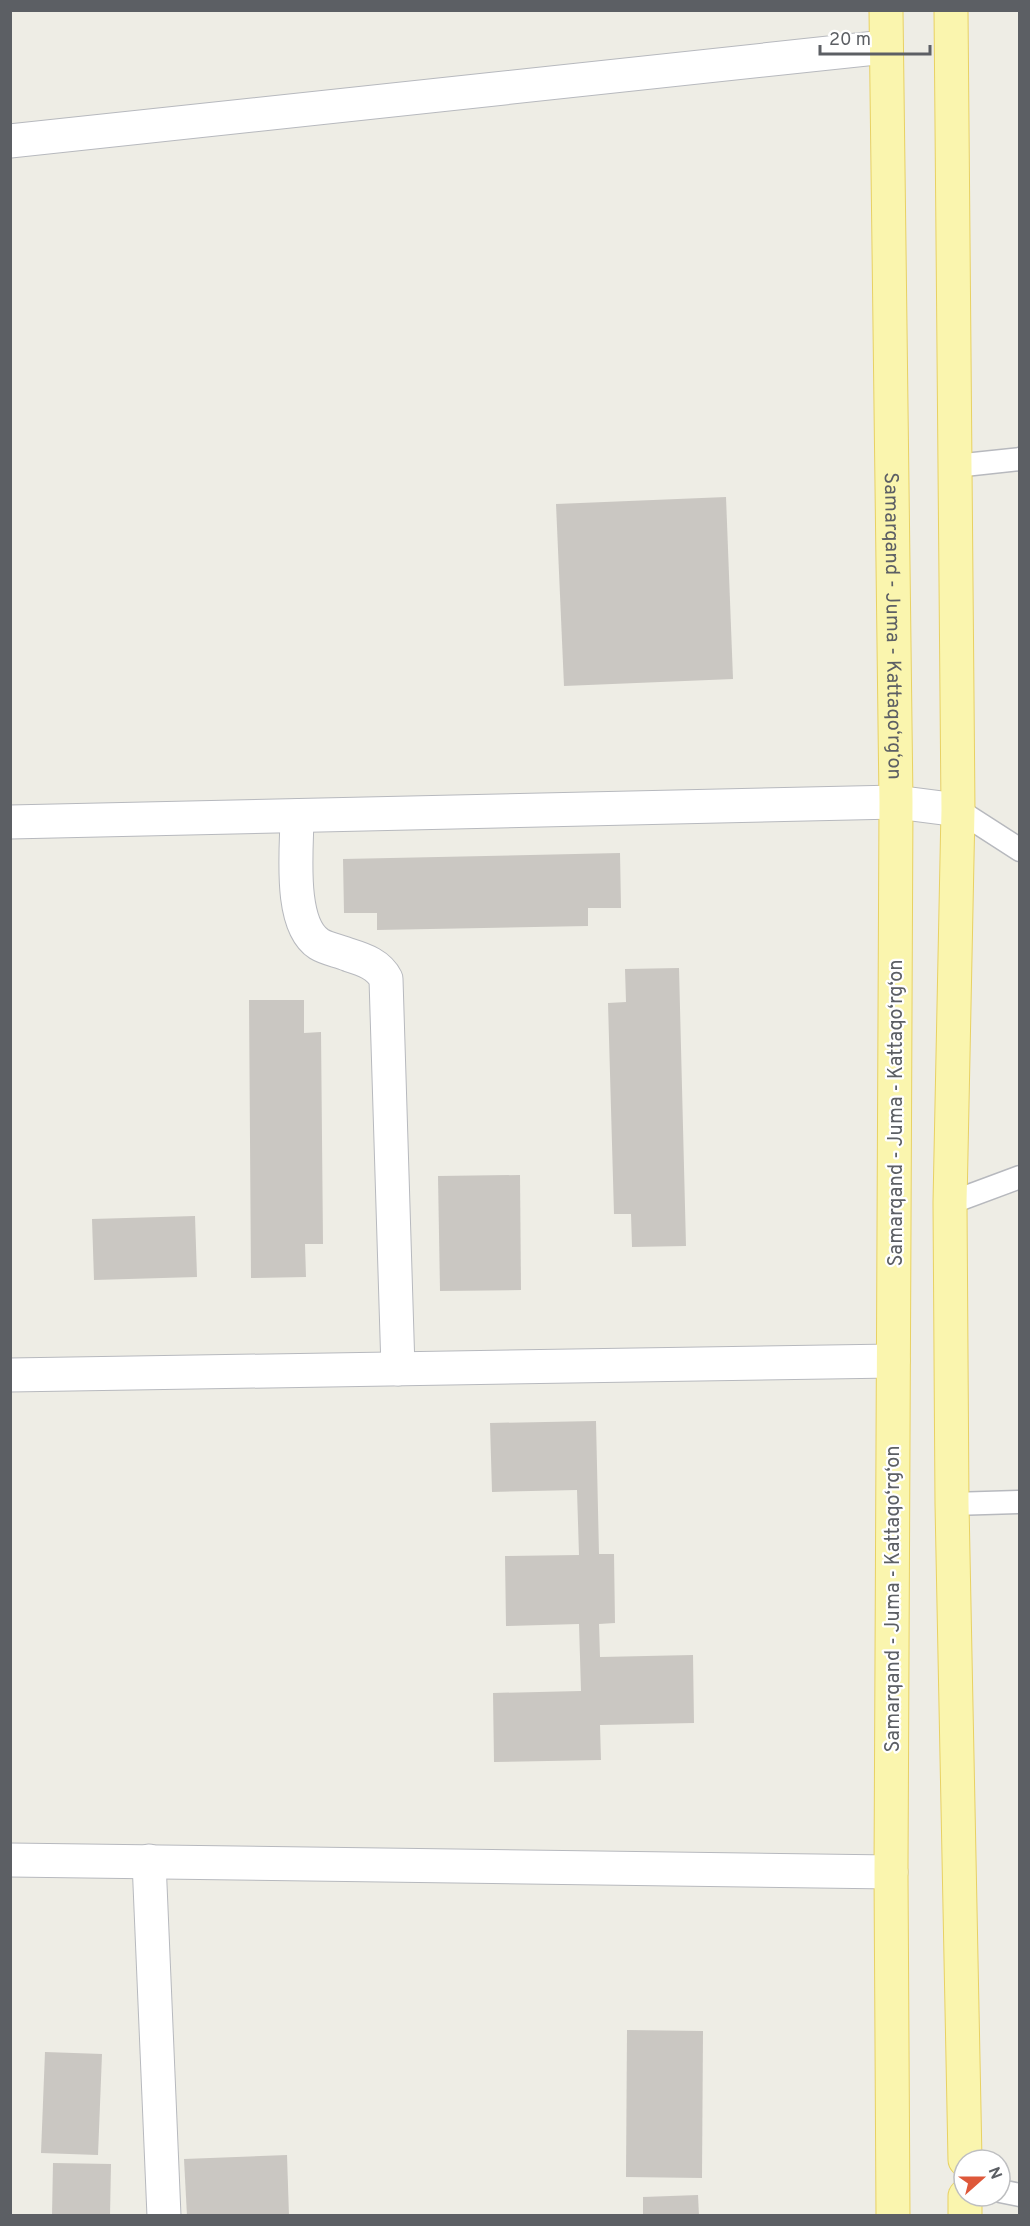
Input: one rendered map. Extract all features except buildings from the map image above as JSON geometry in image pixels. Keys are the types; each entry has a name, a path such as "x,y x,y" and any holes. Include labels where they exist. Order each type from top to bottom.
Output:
{"main road":[{"name":"Samarqand - Juma - Kattaqo‘rg‘on","path":"886,10 896,802 891,1872 893,2216"},
{"path":"951,10 958,810 950,1203 952,1504 964,2148"}],"street":[{"path":"10,141 885,48"},
{"path":"10,822 896,802 958,810"},
{"path":"297,816 297,905 304,926 318,944 362,959 381,970 387,979 398,1369"},
{"path":"10,1374 893,1361"},
{"path":"10,1860 149,1860 891,1872"},
{"path":"149,1860 164,2216"}],"lane":[{"path":"955,466 1020,459"},
{"path":"958,810 1020,850"},
{"path":"950,1203 1020,1177"},
{"path":"952,1504 1020,1503"}]}
